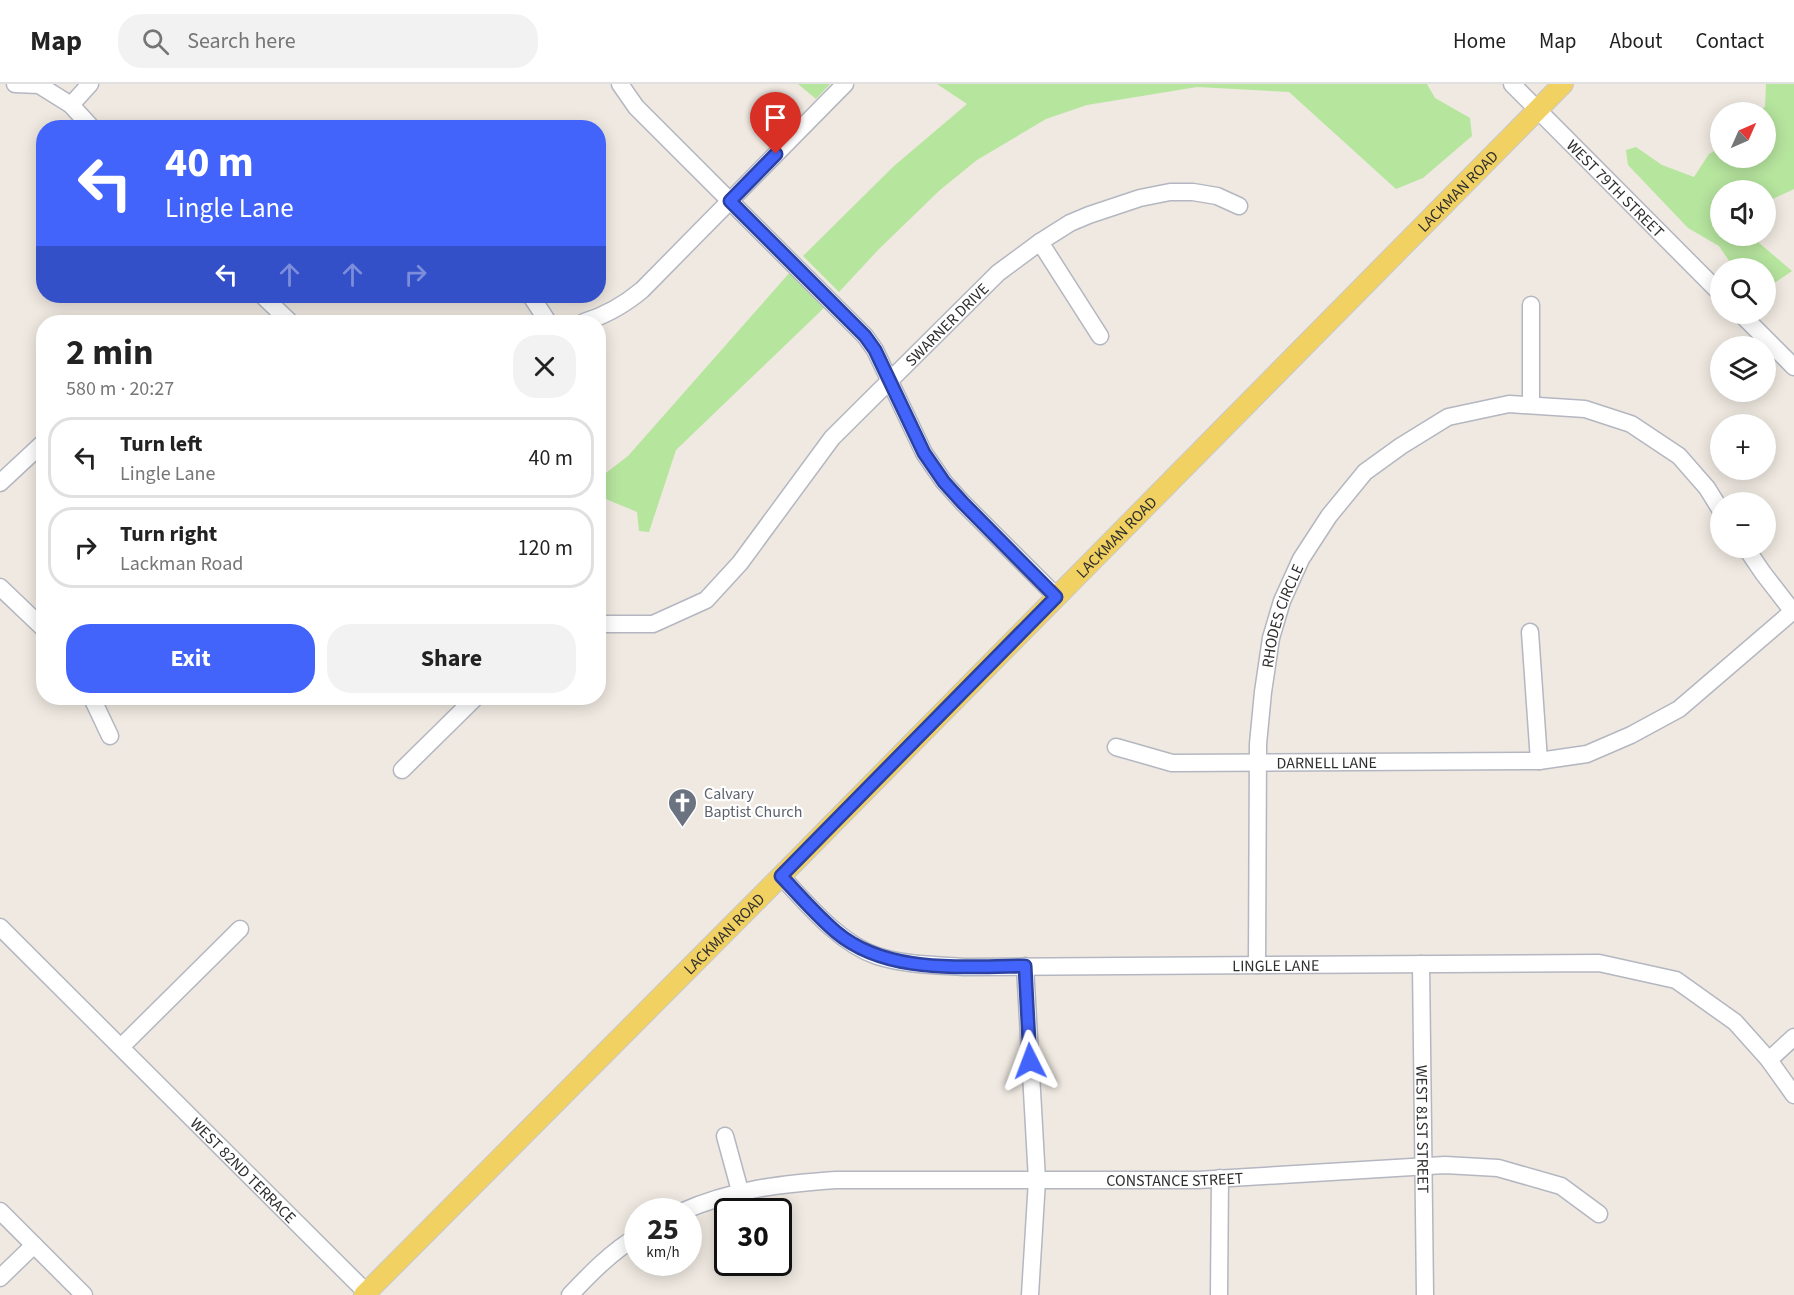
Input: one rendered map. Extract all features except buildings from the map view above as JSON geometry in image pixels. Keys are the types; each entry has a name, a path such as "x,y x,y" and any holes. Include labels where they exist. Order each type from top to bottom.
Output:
{"main road":[{"name":"LACKMAN ROAD","path":"365,1294 1563,84"}],"street":[{"path":"15,84 39,85 70,105 84,120"},
{"path":"70,105 90,84"},
{"path":"620,84 636,107 865,336 875,350 924,453 944,482 1056,597"},
{"path":"606,315 625,304 642,290 845,84"},
{"name":"WEST 79TH STREET","path":"1512,84 1710,283"},
{"name":"SWARNER DRIVE","path":"606,624 653,624 705,600 740,563 832,438 998,273 1040,242 1070,223 1089,215 1150,196 1193,192 1217,196 1239,206"},
{"path":"1040,242 1100,336"},
{"path":"270,303 283,315"},
{"path":"1531,305 1531,404"},
{"path":"1751,324 1794,367"},
{"name":"RHODES CIRCLE","path":"1257,965 1258,763 1263,692 1271,638 1279,610 1301,559 1329,516 1365,472 1448,417 1509,404 1531,404 1585,409 1631,424 1679,456 1710,493"},
{"path":"0,483 36,449"},
{"path":"1752,558 1793,612"},
{"path":"0,587 36,621"},
{"name":"DARNELL LANE","path":"1116,747 1172,763 1539,761 1587,754 1631,735 1679,709 1793,612"},
{"path":"1530,632 1539,761"},
{"path":"95,705 110,736"},
{"path":"402,770 468,705"},
{"name":"LINGLE LANE","path":"781,876 837,933 875,956 910,963 964,966 1599,963 1676,980 1734,1022 1769,1060 1794,1095"},
{"name":"WEST 82ND TERRACE","path":"0,927 365,1294"},
{"path":"121,1047 240,929"},
{"name":"WEST 81ST STREET","path":"1421,964 1425,1295"},
{"path":"1025,966 1036,1180 1030,1295"},
{"path":"1769,1060 1794,1037"},
{"path":"724,1136 740,1191"},
{"name":"CONSTANCE STREET","path":"702,1205 740,1191 786,1183 836,1180 1220,1178 1445,1165 1498,1168 1561,1186 1599,1214"},
{"path":"1219,1295 1220,1178"},
{"path":"0,1211 84,1295"},
{"path":"0,1278 34,1245"},
{"path":"570,1295 624,1245"}],"green space":[{"path":"798,84 830,84 816,99"},
{"path":"937,84 1427,84 1435,98 1470,118 1472,136 1423,178 1396,189 1289,92 1197,87 1087,105 1046,119 977,160 940,190 879,249 839,292 803,256 894,166 967,104"},
{"path":"1766,84 1794,84 1794,189 1776,197 1776,180 1710,180 1710,241 1688,228 1628,165 1626,150 1636,147 1662,165 1694,177 1710,153 1710,168 1776,168 1776,102 1765,102"},
{"path":"1719,246 1763,246 1792,271 1776,282 1776,258 1727,258"},
{"path":"791,271 826,306 676,450 649,532 639,531 637,512 606,499 606,473 628,456"}],"place":[{"name":"Calvary Baptist Church","path":"683,828"}],"route":[{"path":"776,154 730,201 865,336 875,350 924,453 944,482 1056,597 781,876 837,933 875,956 910,963 1025,966 1030,1061"}]}
